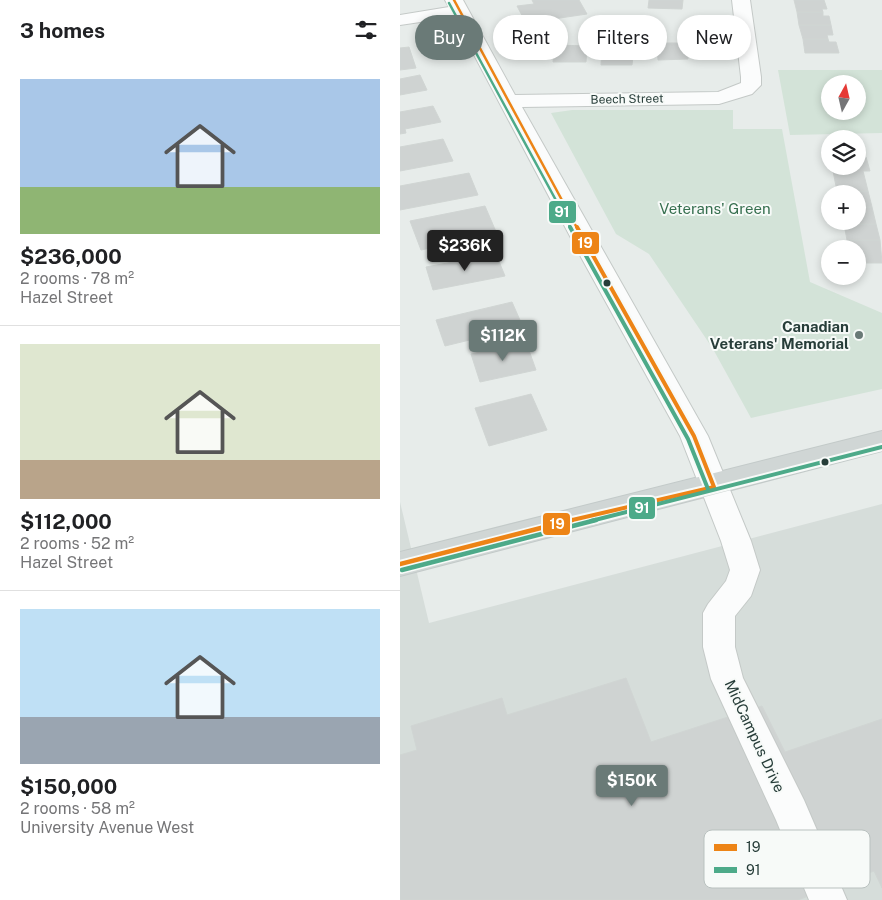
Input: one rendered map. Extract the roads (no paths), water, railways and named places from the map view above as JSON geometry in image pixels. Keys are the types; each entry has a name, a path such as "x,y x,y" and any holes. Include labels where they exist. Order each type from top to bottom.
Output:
{"main road":[{"path":"400,564 660,498 714,487 882,441"}],"street":[{"name":"Beech Street","path":"508,101 719,98 745,90 751,85 751,77 741,0"},
{"path":"400,20 457,5"},
{"name":"MidCampus Drive","path":"457,5 508,101 694,436 745,570 740,587 719,613 719,647 727,679 799,830"},
{"name":"MidCampus Drive","path":"823,888 828,900"}],"place":[{"name":"Canadian Veterans' Memorial","path":"859,335"}],"park label":[{"name":"Veterans' Green","path":"715,208"}]}
